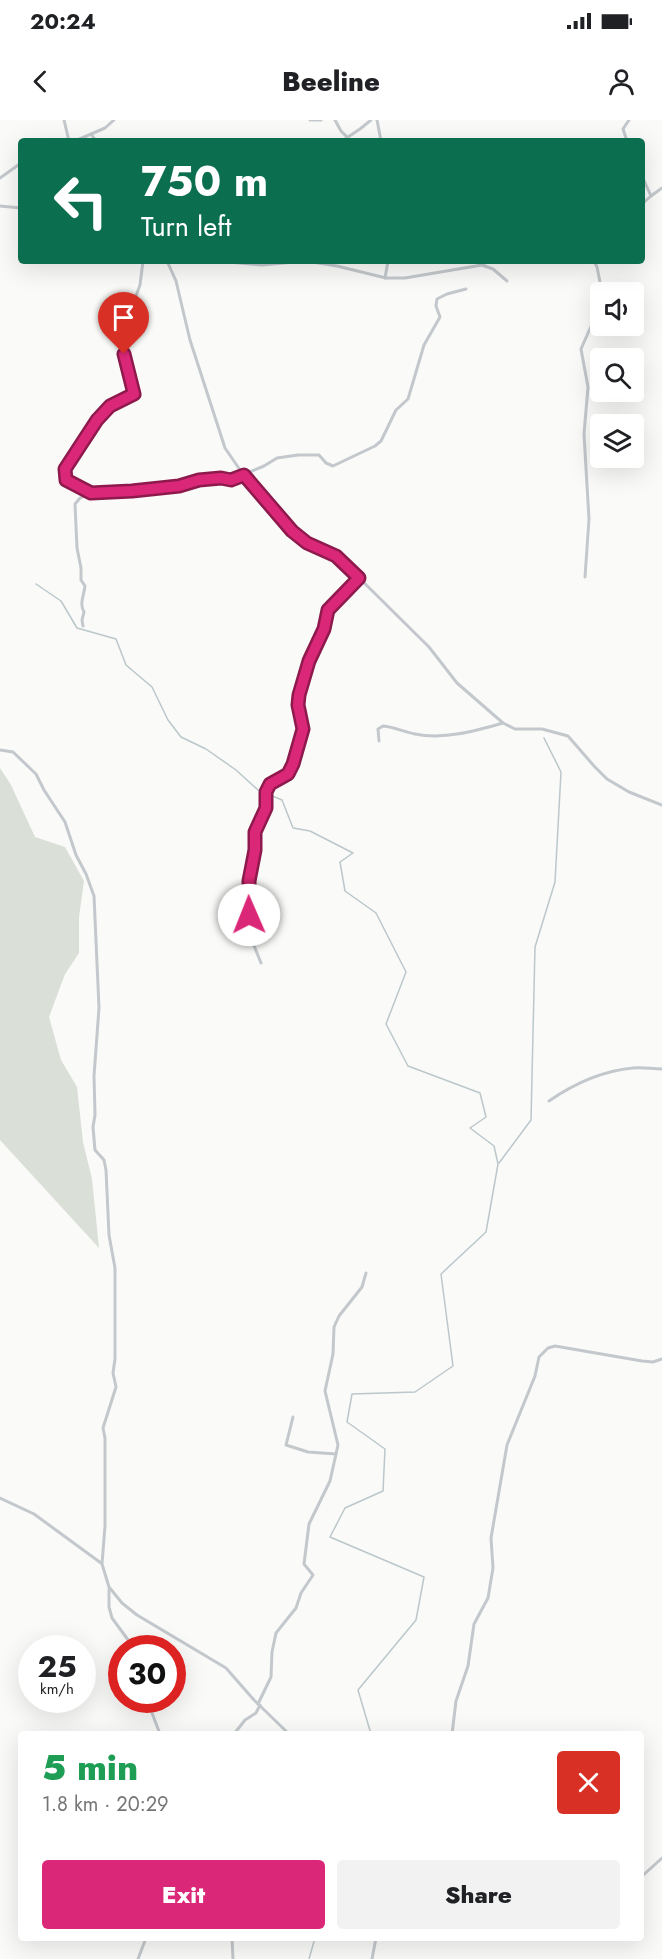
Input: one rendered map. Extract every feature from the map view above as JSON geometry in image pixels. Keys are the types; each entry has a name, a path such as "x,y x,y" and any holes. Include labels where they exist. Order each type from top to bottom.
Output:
{"street":[{"path":"64,120 67,138"},
{"path":"82,138 114,120"},
{"path":"310,120 321,120"},
{"path":"335,120 341,131 348,136"},
{"path":"346,138 371,120"},
{"path":"376,120 380,138"},
{"path":"626,138 622,129 629,120"},
{"path":"91,134 94,138"},
{"path":"0,178 18,165"},
{"path":"645,183 651,196"},
{"path":"645,201 662,188"},
{"path":"0,206 18,208"},
{"path":"91,493 66,480 65,469 105,410 134,394 122,341 140,285 143,264"},
{"path":"168,264 176,281 190,340 225,448 244,475 292,531 307,543 336,556 429,647 457,683 503,723 515,729 542,729 568,736 594,766 608,778 629,792 662,805"},
{"path":"251,264 273,264"},
{"path":"325,264 385,278 405,278 482,266 493,269 507,281"},
{"path":"385,278 387,264"},
{"path":"596,264 600,282"},
{"path":"83,626 82,607 85,586 81,580 77,548 75,504 80,498 91,493 179,486 199,480 221,478 231,480 277,458 298,455 319,455 326,464 337,465 378,444 396,410 408,399 411,392 424,345 440,317 436,306 437,299 466,289"},
{"path":"585,577 590,519 584,434 588,387 581,350 590,329"},
{"path":"261,963 251,938 250,923 249,881 255,850 255,832 266,808 268,787 288,774 293,764 303,729 298,705 299,695 309,661 324,629 328,610 359,578"},
{"path":"379,741 378,729 384,726 416,734 435,735 462,734 503,723"},
{"path":"0,750 13,752 36,774 64,822 76,855 89,881 95,905 99,1008 93,1130 95,1150 104,1160 106,1170 110,1242 115,1268 113,1373 116,1387 103,1428 105,1436 105,1534 102,1564 109,1587 112,1618 123,1635"},
{"path":"549,1101 574,1085 600,1074 634,1067 662,1069"},
{"path":"236,1731 245,1720 256,1713 271,1677 272,1652 276,1633 296,1608 303,1590 313,1575 304,1564 307,1532 314,1510 330,1482 338,1439 325,1387 333,1354 334,1327 339,1316 362,1287 366,1273"},
{"path":"452,1731 456,1701 468,1666 474,1624 487,1602 489,1583 493,1575 491,1538 504,1456 514,1425 537,1372 539,1356 548,1348 555,1346 648,1362 662,1359"},
{"path":"293,1417 286,1445 308,1452 336,1454"},
{"path":"0,1498 34,1514 93,1555 102,1564"},
{"path":"109,1587 137,1616 226,1668 286,1731"},
{"path":"152,1713 159,1731"},
{"path":"644,1874 662,1858"},
{"path":"138,1959 145,1941"},
{"path":"232,1941 233,1959"},
{"path":"372,1959 375,1941"}],"shaded area":[{"path":"0,768 11,785 35,837 65,847 84,881 79,917 79,953 65,974 49,1017 61,1060 77,1087 83,1142 92,1179 99,1248 0,1140"}],"waterway":[{"path":"36,584 61,601 77,628 116,639 126,665 152,687 168,720 181,737 206,749 236,770 258,790 282,800 293,828 310,831 353,853 340,862 345,891 376,913 406,972 386,1024 408,1066 480,1093 486,1117 470,1128 494,1146 498,1164 486,1232 441,1274 453,1366 415,1392 352,1394 347,1422 385,1449 383,1491 345,1508 330,1537 424,1577 416,1620 358,1690 370,1731"},
{"path":"499,1163 531,1120 535,947 555,882 561,772 544,738"},
{"path":"309,1959 314,1941"}],"route":[{"path":"124,354 134,394 110,406 97,420 65,469 66,480 91,493 179,486 212,478 231,480 244,475 285,526 307,543 336,556 359,578 328,610 322,636 309,661 299,695 298,705 303,729 293,764 288,774 270,784 266,792 267,805 255,832 255,850 249,881 249,915"}]}
